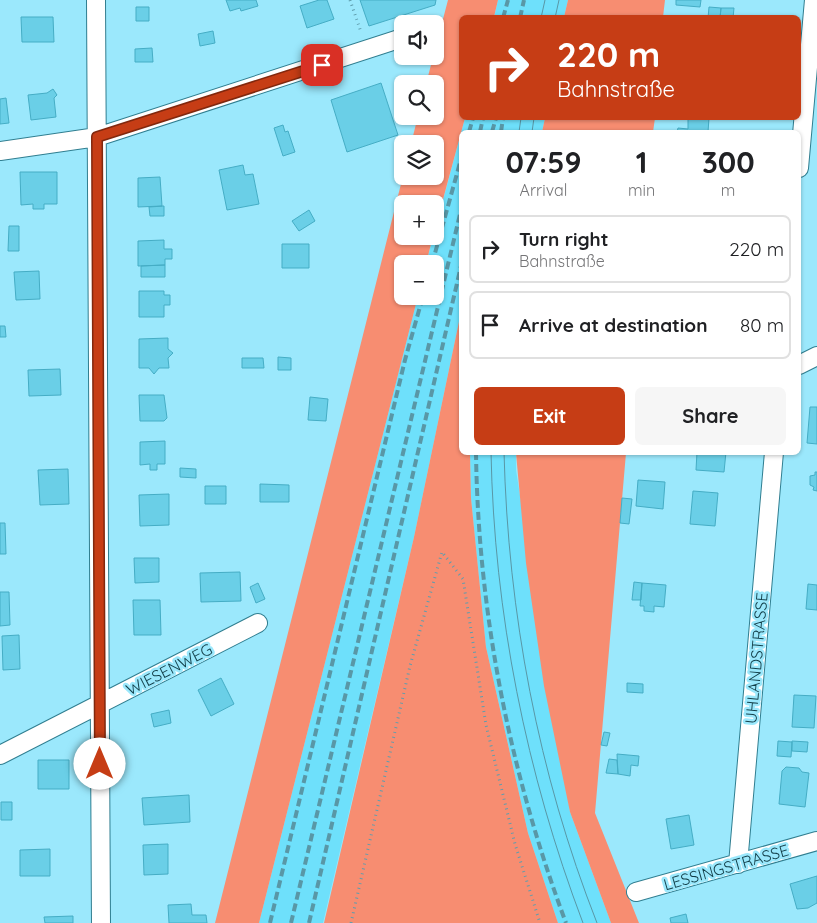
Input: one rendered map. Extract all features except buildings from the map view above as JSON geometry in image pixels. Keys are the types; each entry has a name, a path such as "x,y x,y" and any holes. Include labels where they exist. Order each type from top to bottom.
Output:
{"street":[{"path":"96,0 101,923"},
{"path":"801,146 814,0"},
{"path":"0,151 97,137 394,41"},
{"path":"801,363 817,356"},
{"name":"UHLANDSTRASSE","path":"738,864 774,455"},
{"name":"WIESENWEG","path":"0,755 258,623"},
{"name":"LESSINGSTRASSE","path":"636,892 817,841"}],"path":[{"path":"350,0 367,50"},
{"path":"352,923 410,666 442,552 463,579 486,725 515,844 540,923"}],"shaded area":[{"path":"448,0 498,0 494,15 459,15 459,120 464,120 462,130 459,130 459,140 444,196 398,195 401,185 444,185 444,135 413,135 416,125 444,125 444,75 428,75 431,65 444,65 444,15"},
{"path":"498,0 568,0 564,15 495,15"},
{"path":"568,0 665,0 663,15 564,15"},
{"path":"464,120 545,120 542,130 462,130"},
{"path":"545,120 655,120 653,130 542,130"},
{"path":"459,140 459,322 414,537 323,923 259,923 416,305 444,305 444,255 428,255 431,245 444,245 444,197"},
{"path":"394,212 394,245 431,245 428,255 394,255 394,305 416,305 259,923 215,923"},
{"path":"459,322 459,455 470,455 471,498 486,647 528,833 558,923 324,923 414,537"},
{"path":"470,455 516,455 516,470 570,812 611,923 558,923 528,833 486,647 471,498"},
{"path":"516,455 626,455 595,813 639,923 611,923 570,812 544,686 526,563"}],"tram line":[{"path":"542,15 545,0"},
{"path":"556,15 559,0"},
{"path":"519,130 521,120"},
{"path":"532,130 534,120"},
{"path":"491,455 493,512 499,572 506,632 517,692 545,809 583,923"},
{"path":"504,455 512,572 530,692 558,809 597,923"}],"railway":[{"path":"504,15 508,0"},
{"path":"521,15 524,0"},
{"path":"470,130 472,120"},
{"path":"480,130 483,120"},
{"path":"493,130 495,120"},
{"path":"501,130 503,120"},
{"path":"434,255 459,166"},
{"path":"291,923 459,218"},
{"path":"309,923 459,275"},
{"path":"270,923 405,360 420,305"},
{"path":"476,455 483,572 501,692 513,751 529,809 566,923"}],"route":[{"path":"100,764 97,137 322,65"}]}
